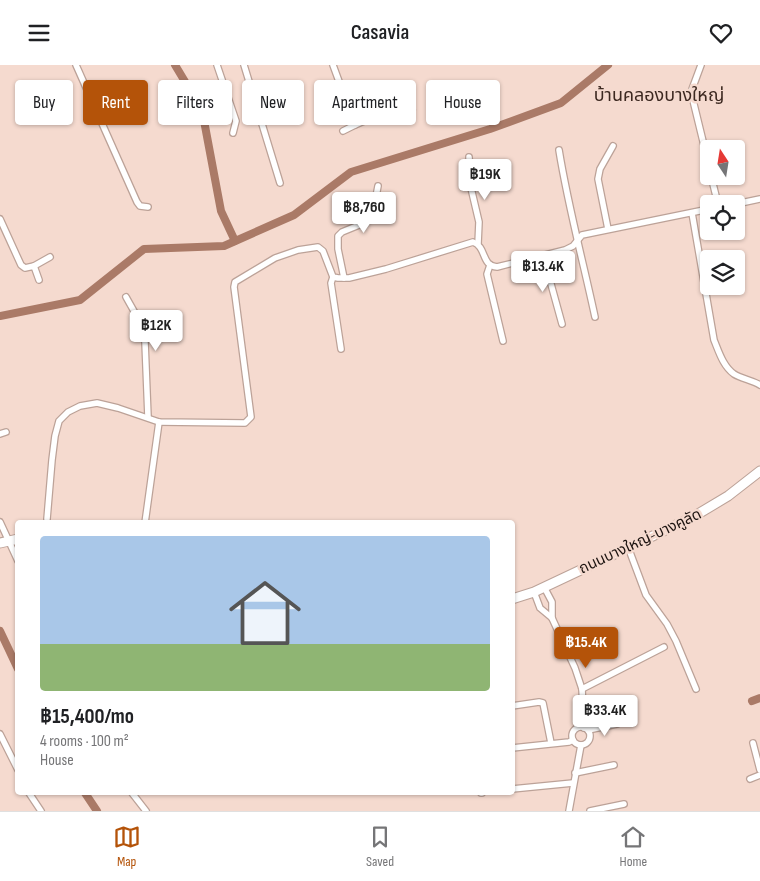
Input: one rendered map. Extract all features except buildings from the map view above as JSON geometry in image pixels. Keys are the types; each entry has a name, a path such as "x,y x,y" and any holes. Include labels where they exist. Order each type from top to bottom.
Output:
{"street":[{"path":"76,65 137,202 140,206 148,207"},
{"path":"218,65 236,121 233,133"},
{"path":"244,65 280,183"},
{"path":"333,65 338,80"},
{"path":"701,65 691,92 703,140"},
{"path":"343,131 355,125"},
{"path":"608,229 598,179 600,169 613,146"},
{"path":"559,150 565,188 595,317"},
{"path":"469,157 470,188 479,222 478,244 490,265 497,267 573,246 582,235 700,211"},
{"path":"344,278 338,249 338,236 342,232 364,223 367,213 374,207 378,186"},
{"path":"745,202 760,199"},
{"path":"692,213 705,287 718,349 723,363 734,374 760,385"},
{"path":"0,219 20,265 24,268 34,266 50,257"},
{"path":"333,277 344,278 386,269 469,242 478,244"},
{"path":"47,519 55,436 61,417 80,406 97,403 148,417 159,422 245,423 251,417 234,287 235,282 275,258 298,250 318,247 323,251 333,277 331,283 341,349"},
{"path":"543,255 562,324"},
{"path":"490,265 487,274 503,341"},
{"path":"34,266 39,280"},
{"path":"126,297 136,313 146,342 148,417"},
{"path":"145,520 159,422"},
{"name":"ถนนบางใหญ่-บางคูลัด","path":"515,598 534,592 708,509 760,471"},
{"path":"0,522 15,554"},
{"path":"628,547 646,595 676,641 696,689"},
{"path":"544,587 552,602 552,618 575,668 582,689 586,729 590,733 589,740 584,745 581,745"},
{"path":"534,592 540,608 552,618"},
{"path":"582,689 664,647"},
{"path":"515,706 543,703 551,743"},
{"path":"581,745 574,740 572,735 576,729 617,724"},
{"path":"0,735 15,764"},
{"path":"515,748 574,740"},
{"path":"753,743 760,770"},
{"path":"568,811 581,745"},
{"path":"575,773 614,765"},
{"path":"750,779 760,775"},
{"path":"515,789 573,783"},
{"path":"30,795 40,811"},
{"path":"134,795 146,811"},
{"path":"590,811 624,805"}],"waterway":[{"path":"175,65 202,110 221,211 235,241"},
{"path":"0,316 80,300 144,249 224,246 294,215 351,172 490,129 561,103 608,65"},
{"path":"0,631 15,663"},
{"path":"752,701 760,698"},
{"path":"86,795 97,811"}],"district":[{"name":"บ้านคลองบางใหญ่","path":"659,95"}]}
